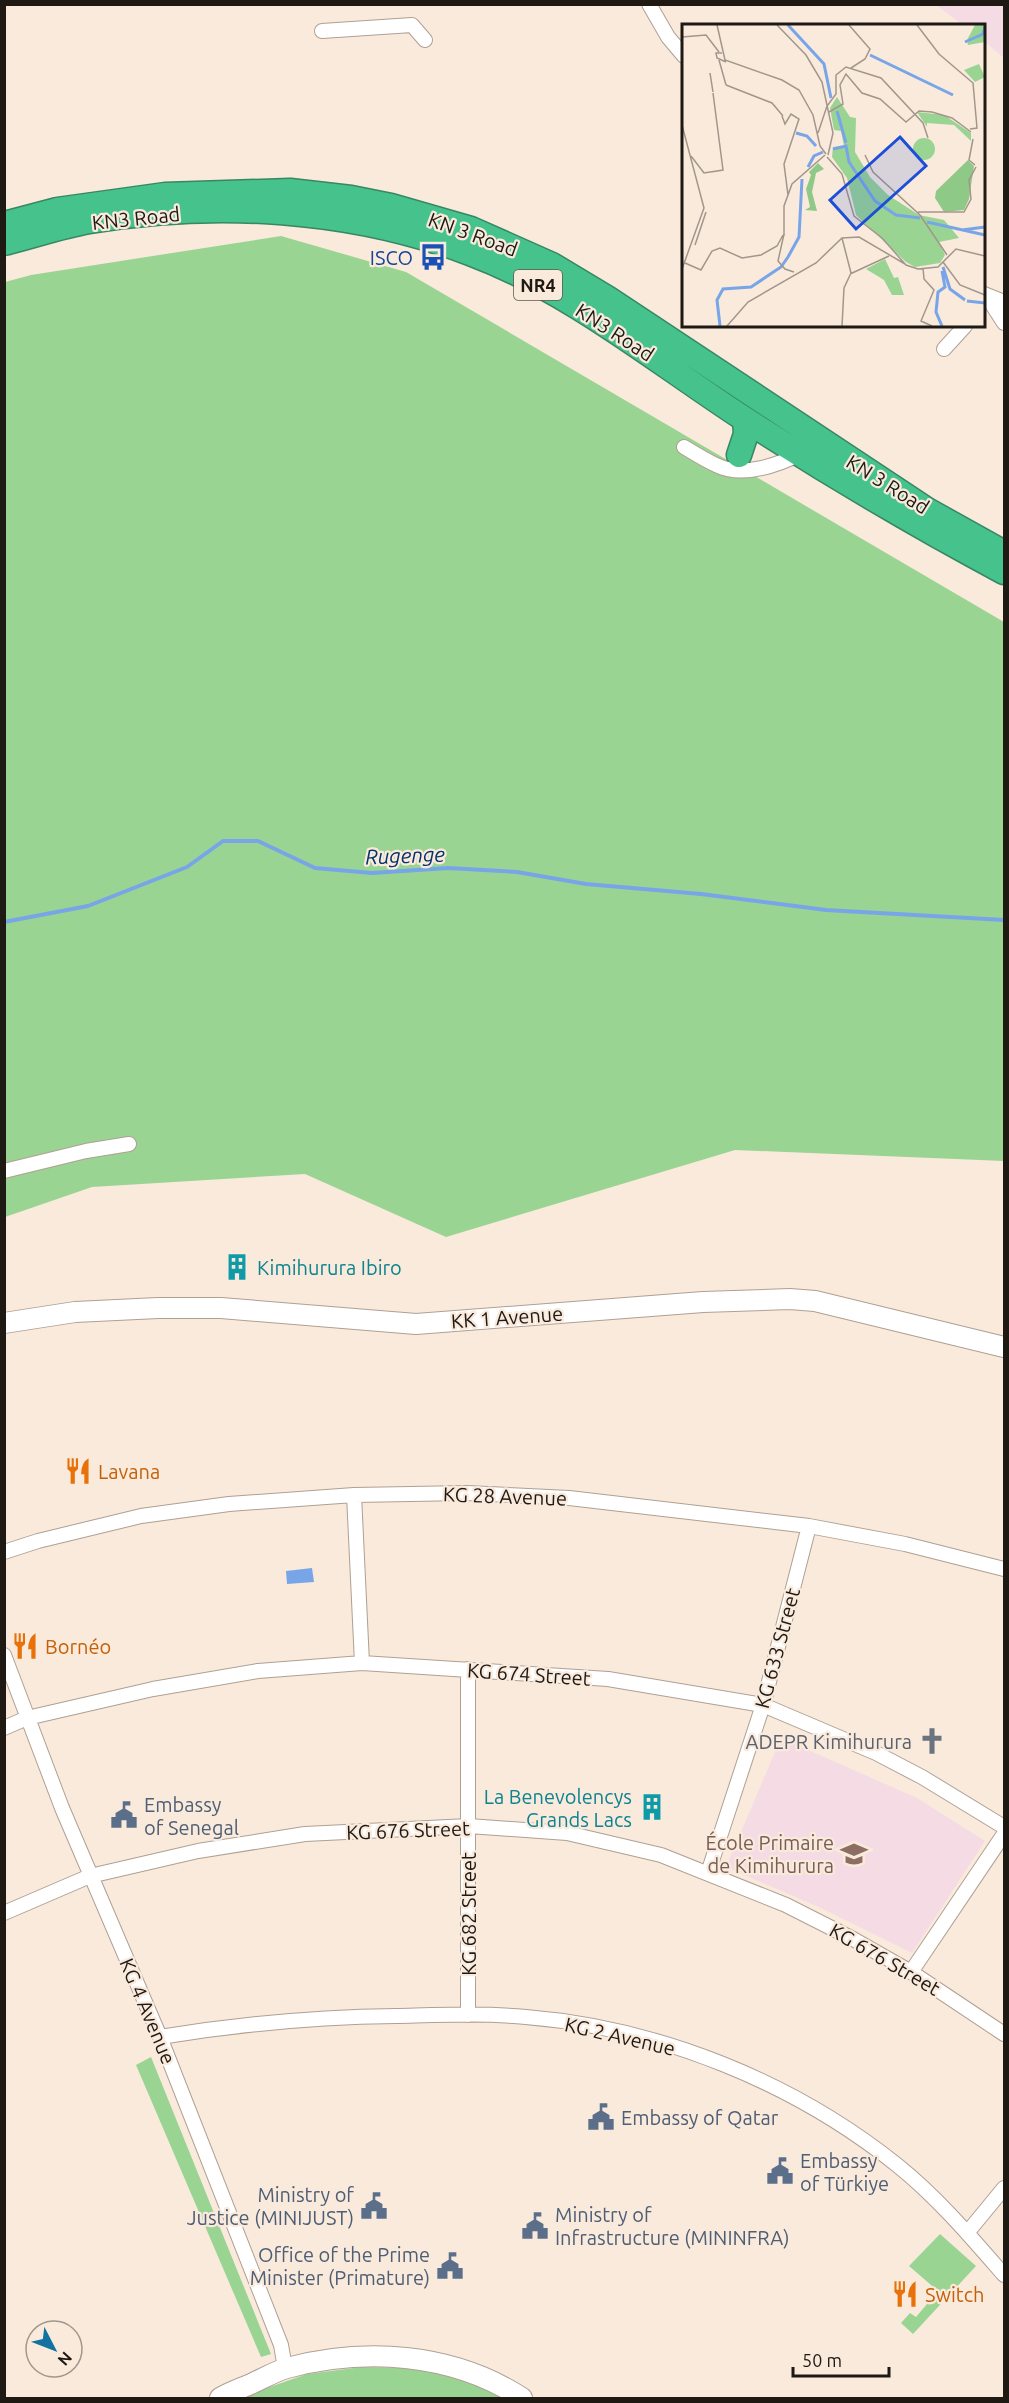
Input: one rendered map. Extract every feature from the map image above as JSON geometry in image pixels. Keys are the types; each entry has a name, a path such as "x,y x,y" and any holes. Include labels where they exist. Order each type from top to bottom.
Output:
{"highway":[{"name":"KN 3 Road","path":"4,224 57,210 165,195 290,191 351,198 391,206 471,229 552,265 607,298 808,446 1005,553"},
{"name":"KN3 Road","path":"4,243 89,222 138,216 244,210 306,215 399,231 473,254 525,278 607,324 745,419 777,425"},
{"path":"728,461 746,434 745,419"},
{"name":"NR4","path":"808,446 1005,572"}],"main road":[{"name":"KK 1 Avenue","path":"4,1323 75,1312 221,1308 416,1324 703,1302 790,1299 815,1300 1005,1347"},
{"path":"220,2398 285,2368 340,2357 397,2356 453,2366 505,2387 522,2398"}],"street":[{"path":"649,4 668,38 682,54"},
{"path":"322,31 412,25 425,40"},
{"path":"985,299 1005,302"},
{"path":"985,299 1005,323"},
{"path":"944,348 964,327"},
{"path":"728,461 761,442 777,425"},
{"path":"684,447 728,461 739,471 767,466 808,446"},
{"path":"4,1171 86,1151 129,1144"},
{"name":"KG 28 Avenue","path":"4,1552 38,1541 141,1516 229,1504 354,1495 467,1493 569,1498 808,1526 905,1544 1005,1569"},
{"path":"354,1495 362,1664"},
{"name":"KG 633 Street","path":"708,1873 763,1705 808,1526"},
{"name":"KG 4 Avenue","path":"4,1655 90,1876 160,2037 281,2345 285,2368"},
{"name":"KG 674 Street","path":"4,1728 27,1718 153,1689 258,1671 362,1664 608,1679 763,1705 876,1753 922,1777 1005,1827"},
{"name":"KG 682 Street","path":"468,1669 468,2014"},
{"name":"KG 676 Street","path":"4,1913 90,1876 198,1851 305,1834 469,1826 567,1833 661,1855 786,1905 854,1939 911,1972 1005,2034"},
{"path":"911,1972 1005,1834"},
{"name":"KG 2 Avenue","path":"160,2037 266,2022 468,2014 528,2017 610,2031 690,2051 801,2100 852,2133 898,2166 967,2233 1005,2275"},
{"path":"967,2233 1005,2188"}],"shaded area":[{"path":"936,5 1004,5 1004,58 985,42 985,24 962,24"},
{"name":"École Primaire de Kimihurura","path":"781,1738 917,1798 985,1841 912,1953 823,1909 726,1867"}],"green space":[{"path":"281,236 406,272 1004,622 1004,1161 735,1150 446,1237 305,1174 92,1187 5,1217 5,282 31,275"},
{"path":"151,2057 271,2354 261,2357 136,2065"},
{"path":"940,2234 976,2266 913,2334 901,2323 910,2313 916,2317 938,2291 909,2266"},
{"path":"362,2367 419,2368 478,2385 505,2398 238,2398 307,2374"}],"water":[{"path":"312,1568 314,1582 287,1584 286,1571"}],"waterway":[{"name":"Rugenge","path":"4,922 88,906 187,867 223,841 258,841 315,868 372,873 448,868 517,872 586,884 701,894 826,910 1004,920"}],"place":[{"name":"ISCO","path":"433,257"},
{"name":"Kimihurura Ibiro","path":"237,1267"},
{"name":"Lavana","path":"78,1471"},
{"name":"Bornéo","path":"25,1646"},
{"name":"ADEPR Kimihurura","path":"932,1741"},
{"name":"La Benevolencys Grands Lacs","path":"652,1807"},
{"name":"Embassy of Senegal","path":"124,1815"},
{"name":"École Primaire de Kimihurura","path":"854,1854"},
{"name":"Embassy of Qatar","path":"601,2117"},
{"name":"Embassy of Türkiye","path":"780,2171"},
{"name":"Ministry of Justice (MINIJUST)","path":"374,2206"},
{"name":"Ministry of Infrastructure (MININFRA)","path":"535,2226"},
{"name":"Office of the Prime Minister (Primature)","path":"450,2266"},
{"name":"Switch","path":"905,2294"}]}
